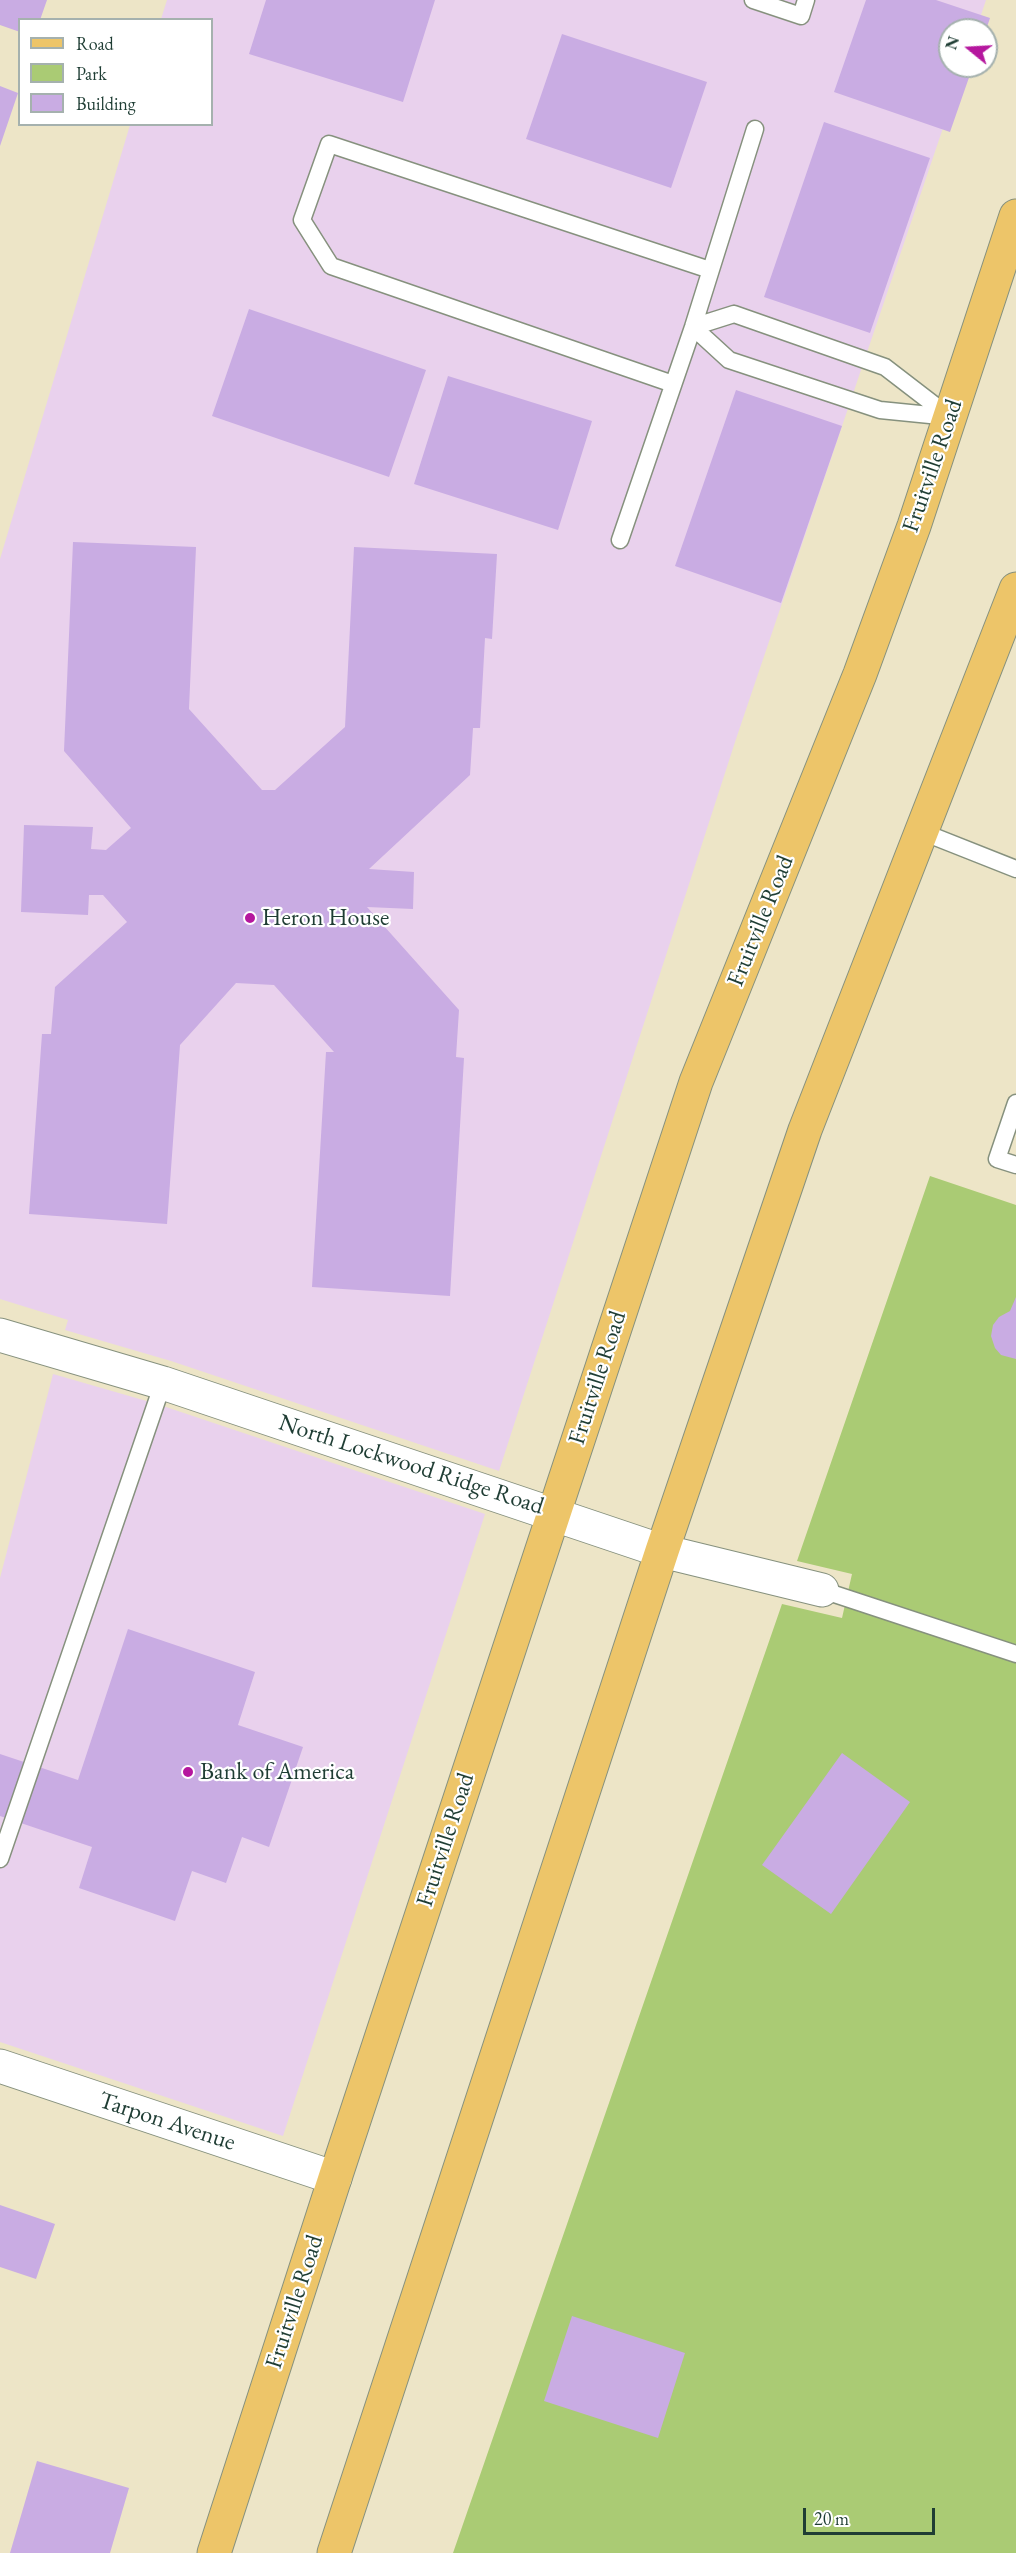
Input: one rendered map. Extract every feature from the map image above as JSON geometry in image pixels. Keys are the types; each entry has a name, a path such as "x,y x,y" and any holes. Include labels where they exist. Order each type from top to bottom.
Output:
{"main road":[{"name":"Fruitville Road","path":"214,2553 696,1082 860,674 950,417 1016,216"},
{"path":"334,2553 662,1551 805,1130 1016,589"}],"street":[{"name":"North Lockwood Ridge Road","path":"0,1335 163,1383 662,1551 822,1590"},
{"name":"Tarpon Avenue","path":"0,2066 335,2178"}],"lane":[{"path":"753,0 801,16 806,0"},
{"path":"620,540 693,327 755,129"},
{"path":"673,384 331,266 302,220 329,144 710,270"},
{"path":"693,327 734,314 755,321 885,367 950,417"},
{"path":"693,327 729,360 880,410 950,417"},
{"path":"920,831 1016,869"},
{"path":"1016,1103 997,1159 1016,1165"},
{"path":"0,1859 163,1383"},
{"path":"822,1590 1016,1654"}],"shaded area":[{"path":"167,0 986,0 980,18 938,18 938,78 960,78 736,739 499,1471 171,1361 65,1330 68,1320 0,1299 0,559 130,126 213,126 213,18 161,18"},
{"path":"53,1374 157,1404 485,1514 283,2136 0,2042 0,1578"}],"green space":[{"path":"930,1176 1016,1205 1016,2553 453,2553 782,1604 842,1618 852,1574 797,1561"}],"building":[{"path":"0,0 47,0 41,18 18,18 18,31 0,25"},
{"path":"266,0 435,0 403,102 249,54"},
{"path":"866,0 936,0 990,18 938,18 938,78 969,78 950,132 834,92"},
{"path":"562,34 707,82 671,188 526,139"},
{"path":"0,86 18,93 0,146"},
{"path":"824,122 930,158 870,333 764,297"},
{"path":"249,309 426,370 389,477 212,416"},
{"path":"448,376 592,421 558,530 414,484"},
{"path":"736,390 842,426 781,603 675,566"},
{"name":"Heron House","path":"73,542 196,547 189,709 262,790 275,790 345,727 354,547 497,554 492,639 485,638 480,728 473,728 470,775 369,869 414,872 413,909 367,907 459,1010 456,1057 464,1058 450,1296 312,1287 326,1052 334,1052 274,985 236,983 180,1045 167,1224 29,1214 42,1034 51,1034 55,987 127,922 103,895 89,895 88,915 21,912 24,825 93,827 91,849 106,850 131,828 64,751"},
{"path":"1016,1297 1016,1359 1001,1355 995,1348 991,1336 993,1325 999,1317 1010,1311"},
{"name":"Bank of America","path":"128,1629 255,1672 238,1725 303,1747 269,1847 242,1837 226,1883 192,1871 175,1921 79,1888 92,1847 0,1816 0,1754 78,1780"},
{"path":"842,1753 910,1802 831,1914 762,1865"},
{"path":"0,2205 55,2224 36,2279 0,2267"},
{"path":"572,2316 685,2353 658,2438 544,2401"},
{"path":"37,2461 129,2488 110,2553 10,2553"}],"place":[{"name":"Heron House","path":"250,918"},
{"name":"Bank of America","path":"188,1772"}]}
